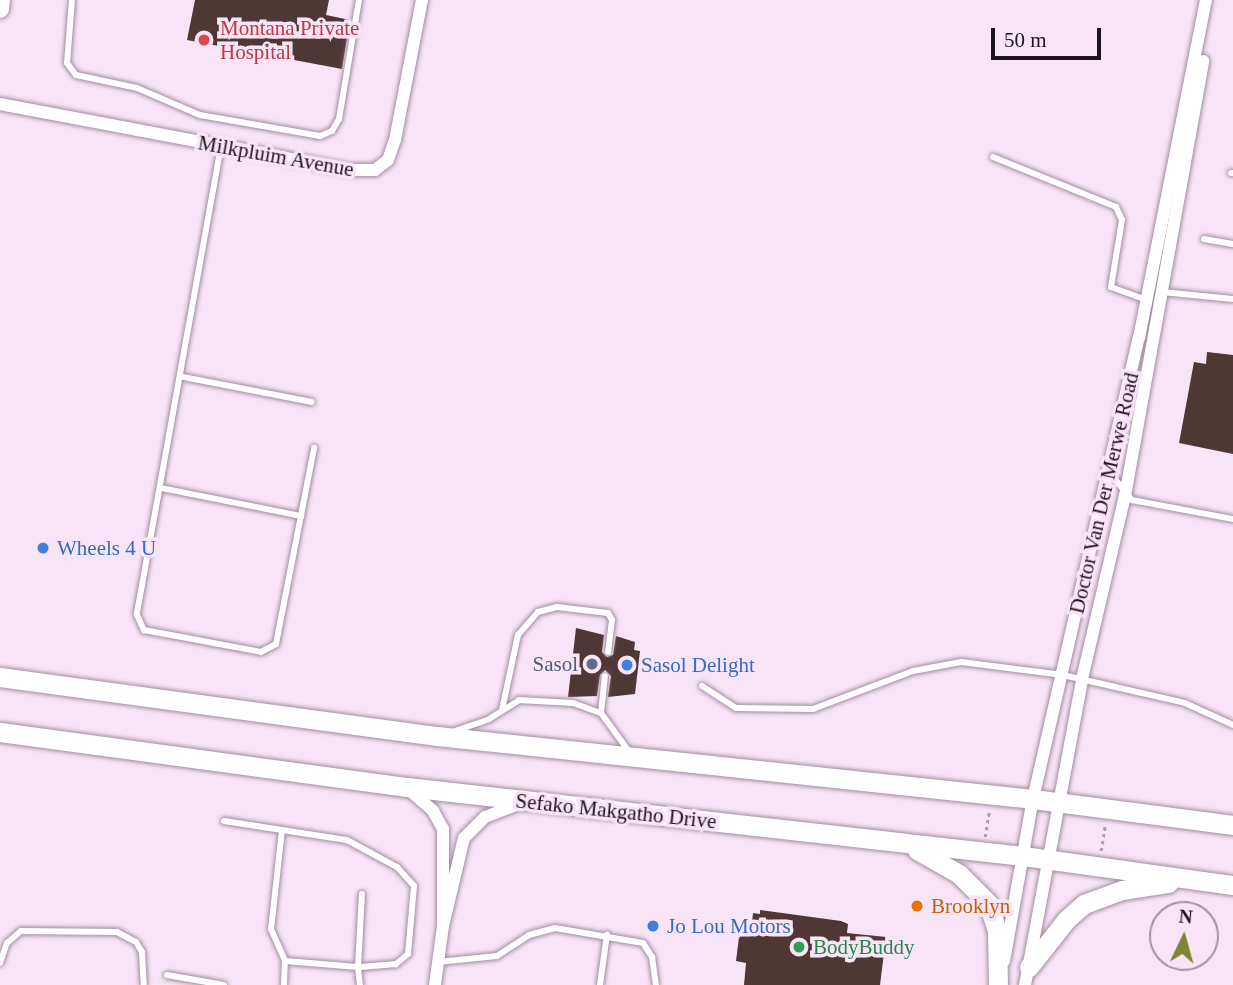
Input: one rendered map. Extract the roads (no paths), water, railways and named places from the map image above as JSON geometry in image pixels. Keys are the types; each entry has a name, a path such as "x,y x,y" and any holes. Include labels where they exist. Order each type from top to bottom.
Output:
{"main road":[{"path":"0,9 1,0"},
{"path":"0,670 41,682"},
{"path":"0,677 437,736 1033,799 1233,825"},
{"name":"Sefako Makgatho Drive","path":"0,734 26,735 407,788 1023,856 1233,885"},
{"path":"899,842 947,865 988,903 997,930 999,985"},
{"path":"1027,976 1070,915 1094,899 1130,888 1200,881"}],"street":[{"name":"Milkpluim Avenue","path":"0,104 364,172 382,166 395,140 422,0"},
{"name":"Doctor Van Der Merwe Road","path":"1027,976 1082,679 1125,496 1151,294 1206,0"},
{"name":"Doctor Van Der Merwe Road","path":"999,985 1033,799 1063,675 1107,469 1151,294 1214,0"},
{"path":"407,788 433,811 443,829 443,926"},
{"path":"435,985 443,926 467,833 485,817 525,802"}],"lane":[{"path":"72,0 67,63 76,75 136,88 200,115 320,136 332,131 339,119 359,0"},
{"path":"221,146 138,624 144,630 261,652 276,644 314,448"},
{"path":"993,157 1116,207 1122,220 1111,287 1151,294 1233,299"},
{"path":"1204,239 1233,244"},
{"path":"183,377 312,402"},
{"path":"1107,469 1125,496 1233,519"},
{"path":"161,488 301,516"},
{"path":"502,710 518,635 538,612 557,607 608,613 612,620 608,652"},
{"path":"702,685 736,708 791,711 839,703 934,664 972,663 1063,675 1185,703 1233,725"},
{"path":"601,713 605,676"},
{"path":"437,736 474,726 502,710 531,699 586,705 601,713 615,738 639,759"},
{"path":"224,821 347,840 397,867 414,886 404,960 358,967 285,961"},
{"path":"282,830 271,929 285,961 284,985"},
{"path":"360,985 358,967 362,894"},
{"path":"438,962 497,956 541,930 607,934 643,943 652,957 656,985"},
{"path":"0,963 6,943 21,931 117,932 136,942 142,952 144,985"},
{"path":"600,985 607,934"},
{"path":"167,975 224,985"}],"place":[{"name":"Montana Private Hospital","path":"204,40"},
{"name":"Wheels 4 U","path":"43,548"},
{"name":"Sasol","path":"592,664"},
{"name":"Sasol Delight","path":"627,665"},
{"name":"Brooklyn","path":"917,906"},
{"name":"Jo Lou Motors","path":"653,926"},
{"name":"BodyBuddy","path":"799,947"}]}
